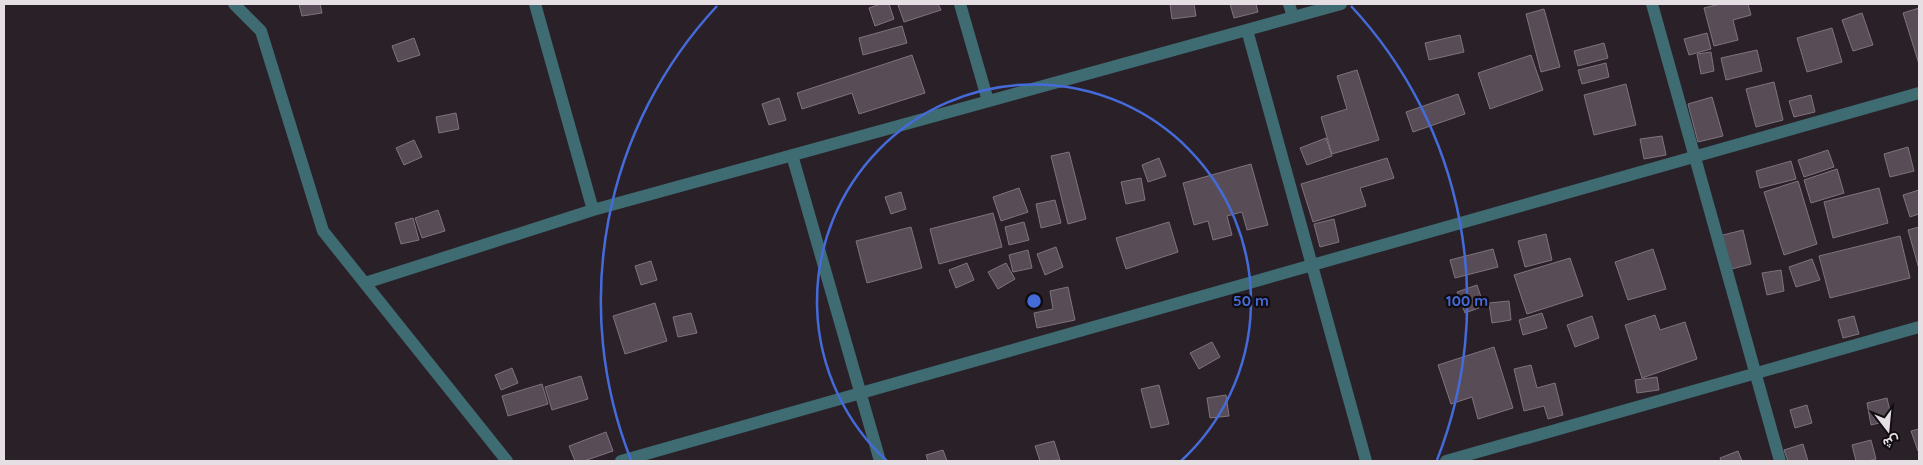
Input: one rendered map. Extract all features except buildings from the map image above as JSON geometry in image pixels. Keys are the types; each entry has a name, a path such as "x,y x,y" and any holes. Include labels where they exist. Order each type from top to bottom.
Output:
{"street":[{"path":"234,4 261,31 323,231 507,461"},
{"path":"535,4 593,210"},
{"path":"960,4 988,101"},
{"path":"1290,4 1293,17"},
{"path":"365,283 593,210 1341,4"},
{"path":"1652,4 1780,461"},
{"path":"1247,30 1366,461"},
{"path":"621,461 1919,93"},
{"path":"792,155 880,461"},
{"path":"1446,461 1919,327"}]}
